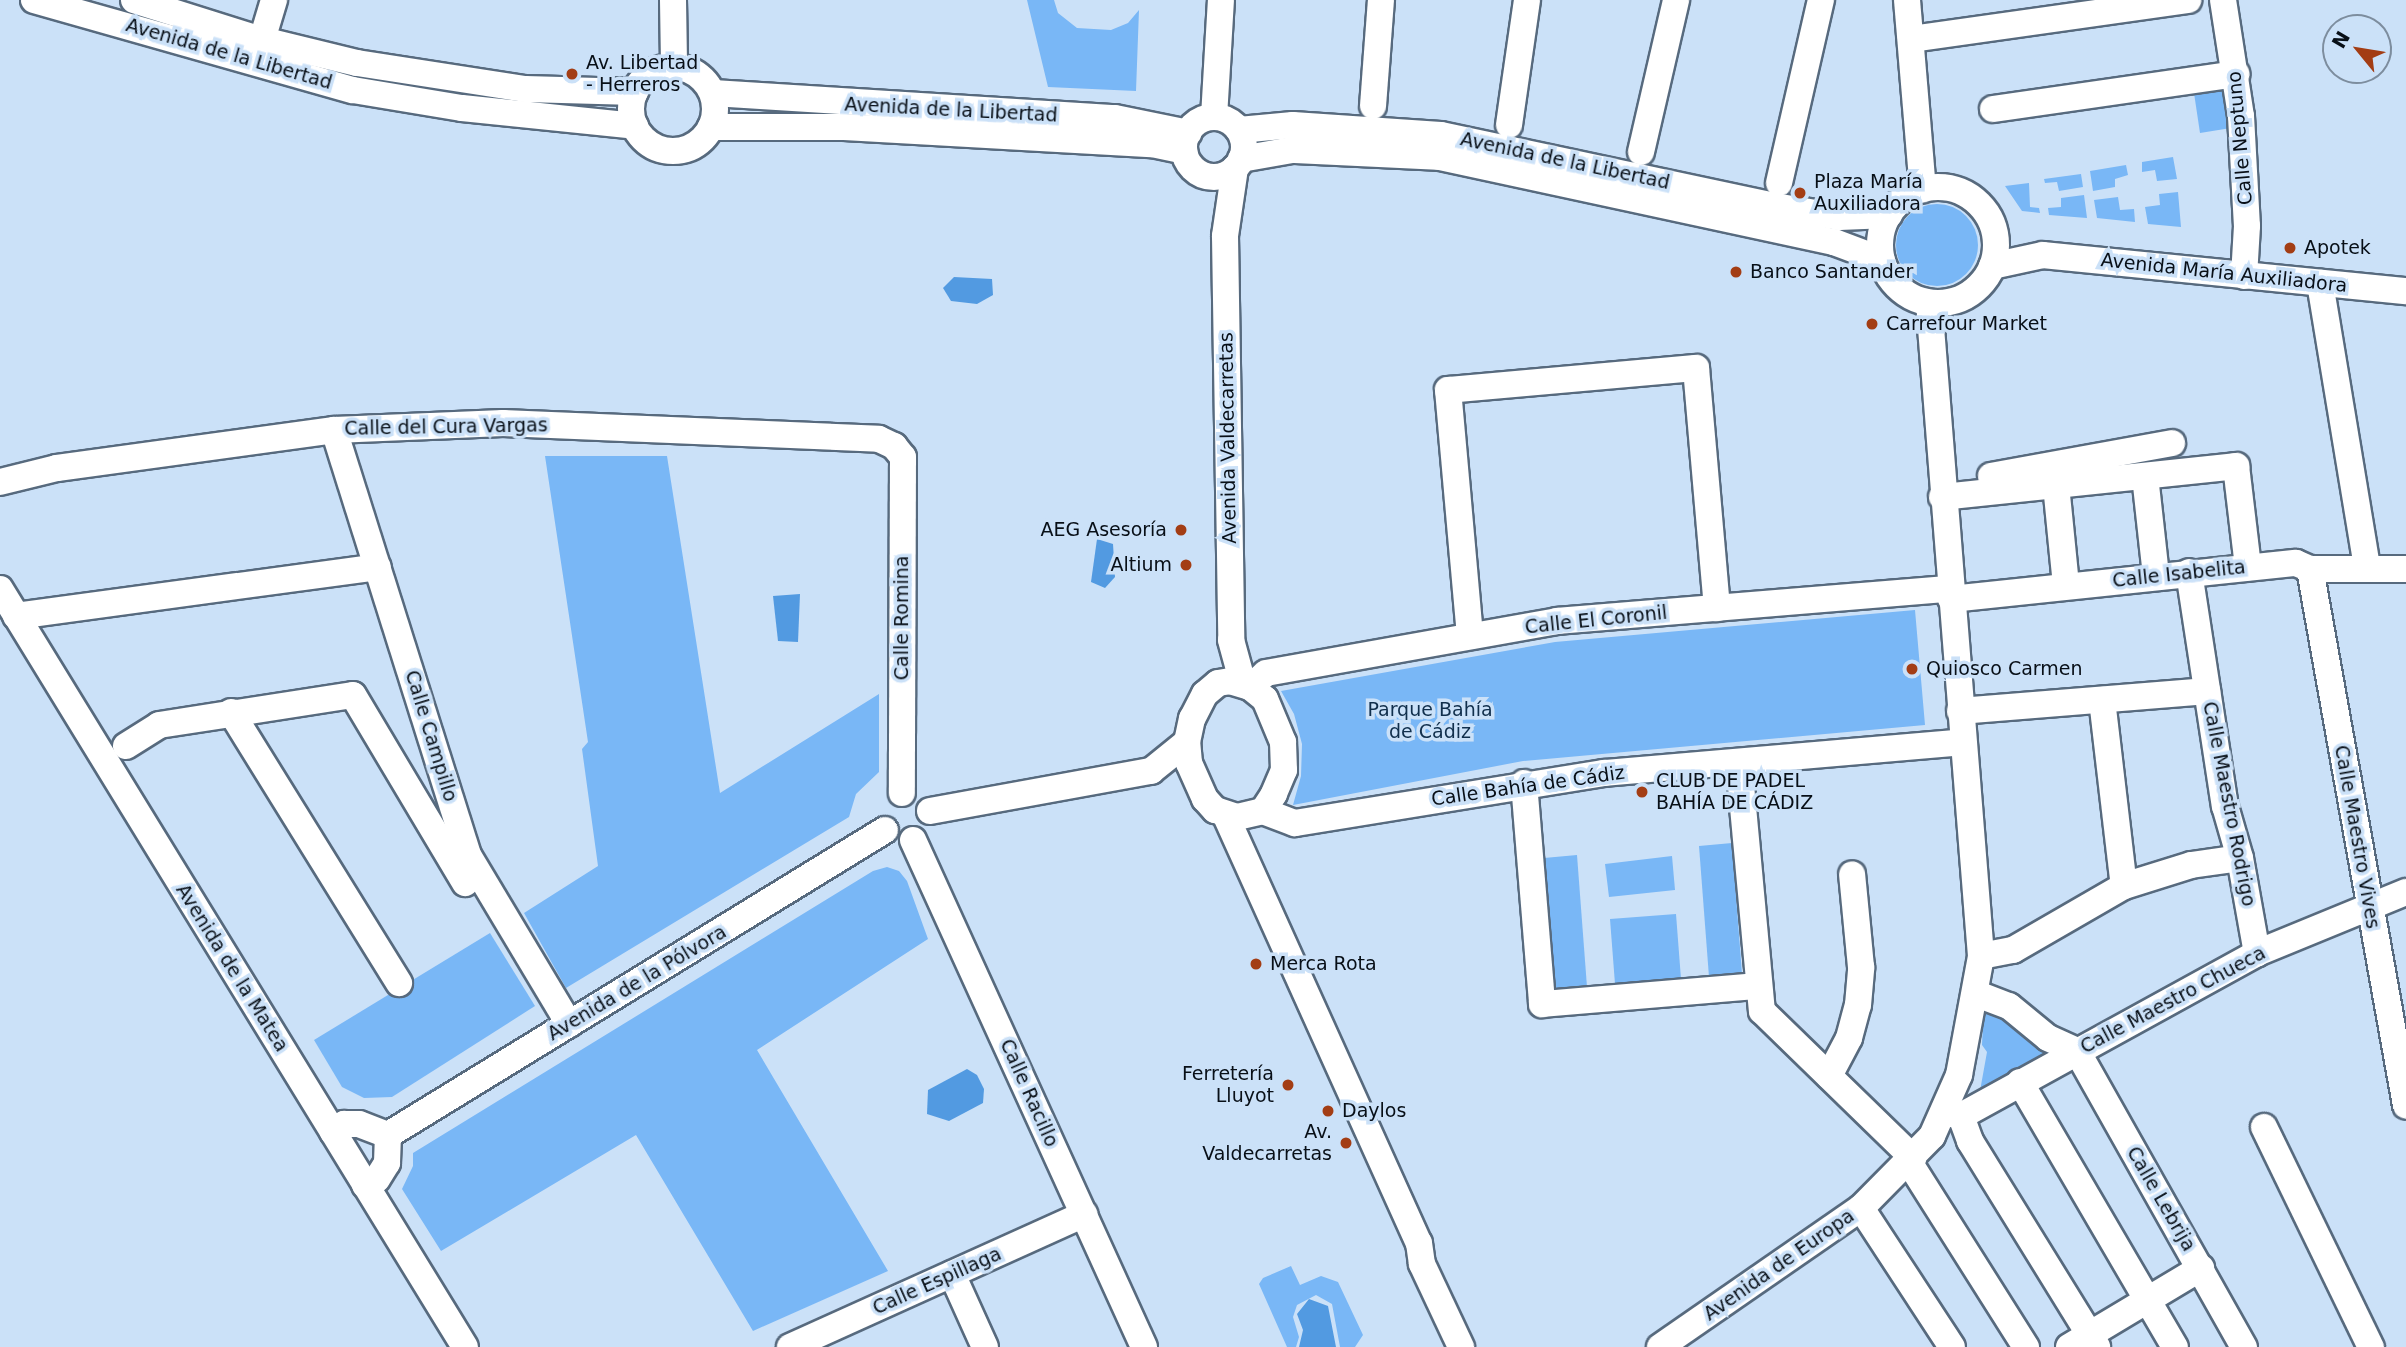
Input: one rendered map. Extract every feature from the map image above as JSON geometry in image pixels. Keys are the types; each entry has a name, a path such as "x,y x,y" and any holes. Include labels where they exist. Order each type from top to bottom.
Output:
{"street":[{"name":"Avenida de la Libertad","path":"34,0 353,90 462,108 635,126"},
{"name":"Avenida de la Libertad","path":"134,0 262,40 357,63 513,88 635,92"},
{"path":"262,40 274,0"},
{"path":"673,0 674,66"},
{"path":"1214,117 1221,0"},
{"path":"1373,106 1381,0"},
{"path":"1509,125 1527,0"},
{"path":"1641,152 1676,0"},
{"path":"1779,183 1821,0"},
{"path":"1907,0 1923,189"},
{"path":"1911,39 2188,0"},
{"name":"Calle Neptuno","path":"2223,0 2236,74 2247,226 2244,276"},
{"path":"674,66 698,74 713,93 711,127 695,145 672,151 650,144 635,126 635,92 651,73 674,66"},
{"path":"1993,110 2236,74"},
{"name":"Avenida de la Libertad","path":"713,93 1115,118 1186,142"},
{"path":"1214,117 1238,130 1238,164 1218,177 1199,174 1186,142 1199,121 1214,117"},
{"name":"Avenida de la Libertad","path":"1238,130 1293,125 1441,135 1769,205 1839,217 1889,215"},
{"name":"Avenida de la Libertad","path":"711,127 844,127 1152,145 1186,142"},
{"name":"Avenida de la Libertad","path":"1238,164 1292,150 1440,157 1834,242 1882,260"},
{"name":"Avenida Valdecarretas","path":"1237,685 1231,640 1225,236 1238,164"},
{"name":"Avenida Valdecarretas","path":"1199,174 1225,236"},
{"path":"1923,189 1959,190 1986,213 1994,229 1992,266 1973,291 1945,303 1929,303 1899,288 1882,260 1882,229 1889,215 1904,199 1923,189"},
{"name":"Avenida María Auxiliadora","path":"1994,229 2043,256"},
{"name":"Avenida María Auxiliadora","path":"1992,266 2043,256 2406,291"},
{"path":"2320,283 2367,566"},
{"path":"1929,303 1941,491 1981,956 1977,994 1954,1114 2085,1343 2201,1268"},
{"path":"1470,636 1448,390 1696,368 1717,608"},
{"name":"Calle del Cura Vargas","path":"0,482 57,468 334,430 503,423 627,426 878,439 894,446"},
{"name":"Calle Campillo","path":"334,430 468,856 569,1024"},
{"path":"1941,491 2172,443"},
{"name":"Calle Romina","path":"894,446 903,457 902,793"},
{"path":"1941,491 2056,485 2236,466 2248,567"},
{"path":"2145,476 2156,576"},
{"path":"2056,485 2066,586"},
{"name":"Calle Isabelita","path":"1950,594 2296,564 2310,569 2367,566 2383,571 2406,569"},
{"path":"16,616 378,566"},
{"name":"Calle Maestro Vives","path":"2310,569 2368,907 2406,1105"},
{"name":"Calle Maestro Rodrigo","path":"2189,572 2225,806 2240,858 2257,953"},
{"name":"Avenida de la Matea","path":"0,589 465,1347"},
{"name":"Calle El Coronil","path":"1237,685 1266,673 1557,621 1950,594"},
{"path":"1251,876 1260,812 1284,770 1283,742 1276,715 1237,685 1195,710 1187,742 1197,785 1210,804 1225,814 1251,876 1419,1243 1422,1264 1461,1347"},
{"path":"1960,711 2207,691"},
{"name":"Calle Campillo","path":"231,712 353,695 491,927"},
{"path":"2102,700 2124,886"},
{"path":"126,746 159,725 231,712 399,983"},
{"path":"1151,771 1187,742"},
{"name":"Calle Bahía de Cádiz","path":"1260,812 1295,823 1524,783 1963,742"},
{"path":"1739,764 1757,986 1762,1011 1911,1160 2026,1347"},
{"path":"930,811 1151,771 1197,785"},
{"path":"1524,783 1542,1004 1757,986"},
{"path":"902,793 916,794 930,811 925,832 913,840 897,839 885,830 884,806 902,793"},
{"path":"1225,814 1260,812"},
{"name":"Avenida de la Pólvora","path":"388,1135 885,830"},
{"name":"Calle Racillo","path":"913,840 1144,1347"},
{"path":"1981,956 2013,950 2124,886 2191,865 2240,858"},
{"path":"1829,1076 1849,1038 1858,1005 1861,967 1852,874"},
{"name":"Calle Maestro Chueca","path":"1954,1114 2020,1082 2257,953 2406,892"},
{"path":"1977,994 2009,1006 2048,1038 2077,1051"},
{"name":"Calle Lebrija","path":"2077,1051 2244,1347"},
{"path":"2020,1082 2175,1347"},
{"name":"Avenida de Europa","path":"1660,1347 1861,1208 1954,1114"},
{"path":"333,1132 344,1124 359,1124 388,1135 387,1163 377,1179 365,1185"},
{"path":"2264,1127 2371,1347"},
{"path":"1861,1208 1952,1347"},
{"name":"Calle Espillaga","path":"790,1347 831,1338 952,1274 1084,1214"},
{"path":"1419,1243 1434,1256 1477,1347"},
{"path":"952,1274 985,1347"}],"green space":[{"path":"1027,0 1054,0 1058,13 1077,28 1111,30 1128,23 1139,10 1136,91 1048,87"},
{"path":"2225,88 2231,128 2200,133 2194,93"},
{"path":"2173,157 2177,179 2157,181 2155,170 2142,172 2142,162"},
{"path":"2126,165 2128,175 2115,179 2115,187 2093,191 2090,171"},
{"path":"2081,174 2083,187 2059,191 2057,182 2045,183 2044,179"},
{"path":"2029,183 2030,207 2039,208 2040,213 2022,211 2005,186"},
{"path":"2178,192 2181,227 2148,224 2145,207 2160,205 2159,194"},
{"path":"2084,195 2087,218 2049,215 2048,208 2061,207 2061,198"},
{"path":"2118,197 2120,210 2134,209 2135,222 2097,218 2094,200"},
{"path":"1937,204 1953,207 1966,216 1975,229 1978,245 1975,261 1966,274 1953,283 1937,286 1921,283 1908,274 1899,261 1896,245 1899,229 1908,216 1921,207"},
{"path":"545,456 667,456 720,793 879,694 879,772 856,794 849,817 566,988 524,913 598,866 582,749 588,742"},
{"name":"Parque Bahía de Cádiz","path":"1915,610 1925,725 1523,761 1293,805 1301,776 1302,744 1294,714 1281,691 1555,642"},
{"path":"1732,843 1742,974 1709,977 1699,846"},
{"path":"1577,855 1587,987 1554,989 1544,858"},
{"path":"1672,856 1675,890 1609,897 1605,864"},
{"path":"887,867 899,871 907,881 928,939 757,1050 888,1271 753,1331 636,1135 441,1251 402,1189 413,1166 413,1153 873,871"},
{"path":"1676,914 1681,979 1615,984 1610,919"},
{"path":"490,933 535,1006 392,1097 364,1098 342,1087 314,1040"},
{"path":"1984,1000 2061,1053 1978,1102 1987,1052 1982,1045"},
{"path":"1291,1266 1300,1285 1321,1276 1338,1282 1363,1335 1355,1347 1340,1347 1332,1304 1316,1295 1297,1305 1293,1317 1299,1337 1296,1347 1287,1347 1259,1284 1263,1278"}],"shaded area":[{"path":"954,277 992,279 993,295 977,304 951,301 943,288"},
{"path":"1097,539 1113,544 1115,577 1105,588 1091,582"},
{"path":"800,594 798,642 778,641 773,596"},
{"path":"967,1069 977,1075 984,1089 983,1103 949,1121 927,1114 928,1090"},
{"path":"1309,1299 1328,1306 1336,1347 1299,1347 1303,1330 1297,1314"}],"place":[{"name":"Av. Libertad - Herreros","path":"572,74"},
{"name":"Plaza María Auxiliadora","path":"1800,193"},
{"name":"Apotek","path":"2290,248"},
{"name":"Banco Santander","path":"1736,272"},
{"name":"Carrefour Market","path":"1872,324"},
{"name":"AEG Asesoría","path":"1181,530"},
{"name":"Altium","path":"1186,565"},
{"name":"Quiosco Carmen","path":"1912,669"},
{"name":"CLUB DE PADEL BAHÍA DE CÁDIZ","path":"1642,792"},
{"name":"Merca Rota","path":"1256,964"},
{"name":"Ferretería Lluyot","path":"1288,1085"},
{"name":"Daylos","path":"1328,1111"},
{"name":"Av. Valdecarretas","path":"1346,1143"}]}
